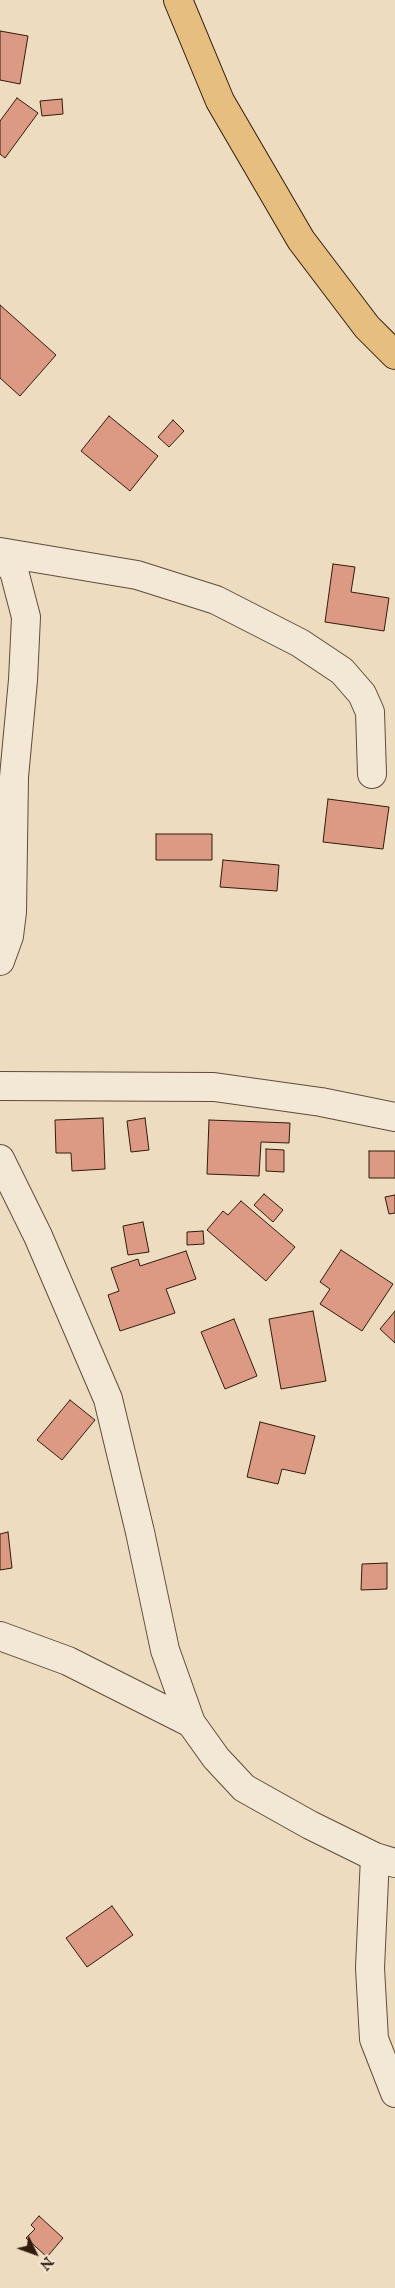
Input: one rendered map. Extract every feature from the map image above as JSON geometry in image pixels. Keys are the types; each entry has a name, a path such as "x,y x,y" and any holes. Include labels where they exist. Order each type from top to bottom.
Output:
{"highway":[{"path":"178,0 220,101 301,240 367,327 395,355"}],"street":[{"path":"0,554 146,578 216,600 300,643 342,671 362,694 370,712 371,720 372,774"},
{"path":"0,554 14,571 26,617 23,680 6,878 9,936 0,961"},
{"path":"0,1086 214,1087 321,1102 395,1117"},
{"path":"0,1159 38,1236 108,1400 140,1532 164,1650 191,1723 216,1758 244,1788 310,1826 385,1860 370,1968 374,2039 395,2093"},
{"path":"0,1636 68,1661 191,1723"}],"building":[{"path":"0,31 28,36 20,84 0,80"},
{"path":"17,98 38,113 5,158 0,154 0,121"},
{"path":"62,99 63,114 42,116 40,101"},
{"path":"0,305 56,355 20,396 0,378"},
{"path":"109,416 158,456 130,491 81,451"},
{"path":"173,420 184,431 169,447 158,437"},
{"path":"333,564 355,567 351,592 389,598 384,631 325,622"},
{"path":"328,799 389,807 383,849 323,842"},
{"path":"156,834 212,834 212,860 156,860"},
{"path":"223,860 279,865 277,891 220,887"},
{"path":"103,1118 105,1169 72,1171 71,1153 56,1153 55,1120"},
{"path":"145,1118 149,1150 131,1152 127,1121"},
{"path":"209,1120 290,1123 289,1143 261,1142 259,1176 207,1174"},
{"path":"266,1149 284,1150 284,1172 266,1171"},
{"path":"369,1151 395,1151 395,1178 369,1178"},
{"path":"264,1194 283,1210 273,1222 254,1205"},
{"path":"395,1195 395,1213 389,1214 385,1197"},
{"path":"241,1201 295,1247 266,1281 207,1230 223,1211 228,1215"},
{"path":"143,1222 149,1252 128,1255 123,1226"},
{"path":"203,1231 204,1244 187,1245 187,1232"},
{"path":"341,1250 393,1284 362,1331 320,1304 330,1289 320,1282"},
{"path":"186,1251 196,1279 166,1289 175,1313 120,1331 108,1295 119,1291 111,1268 138,1259 140,1266"},
{"path":"313,1311 326,1381 281,1389 269,1319"},
{"path":"395,1311 395,1343 380,1329"},
{"path":"234,1319 257,1376 225,1389 201,1332"},
{"path":"70,1400 95,1420 62,1460 37,1440"},
{"path":"260,1422 315,1436 305,1474 282,1469 278,1484 247,1477"},
{"path":"8,1532 12,1568 0,1570 0,1534"},
{"path":"387,1563 387,1589 361,1590 362,1564"},
{"path":"112,1906 133,1935 87,1967 66,1938"},
{"path":"39,2216 63,2238 47,2257 26,2238 35,2229 31,2225"}]}
